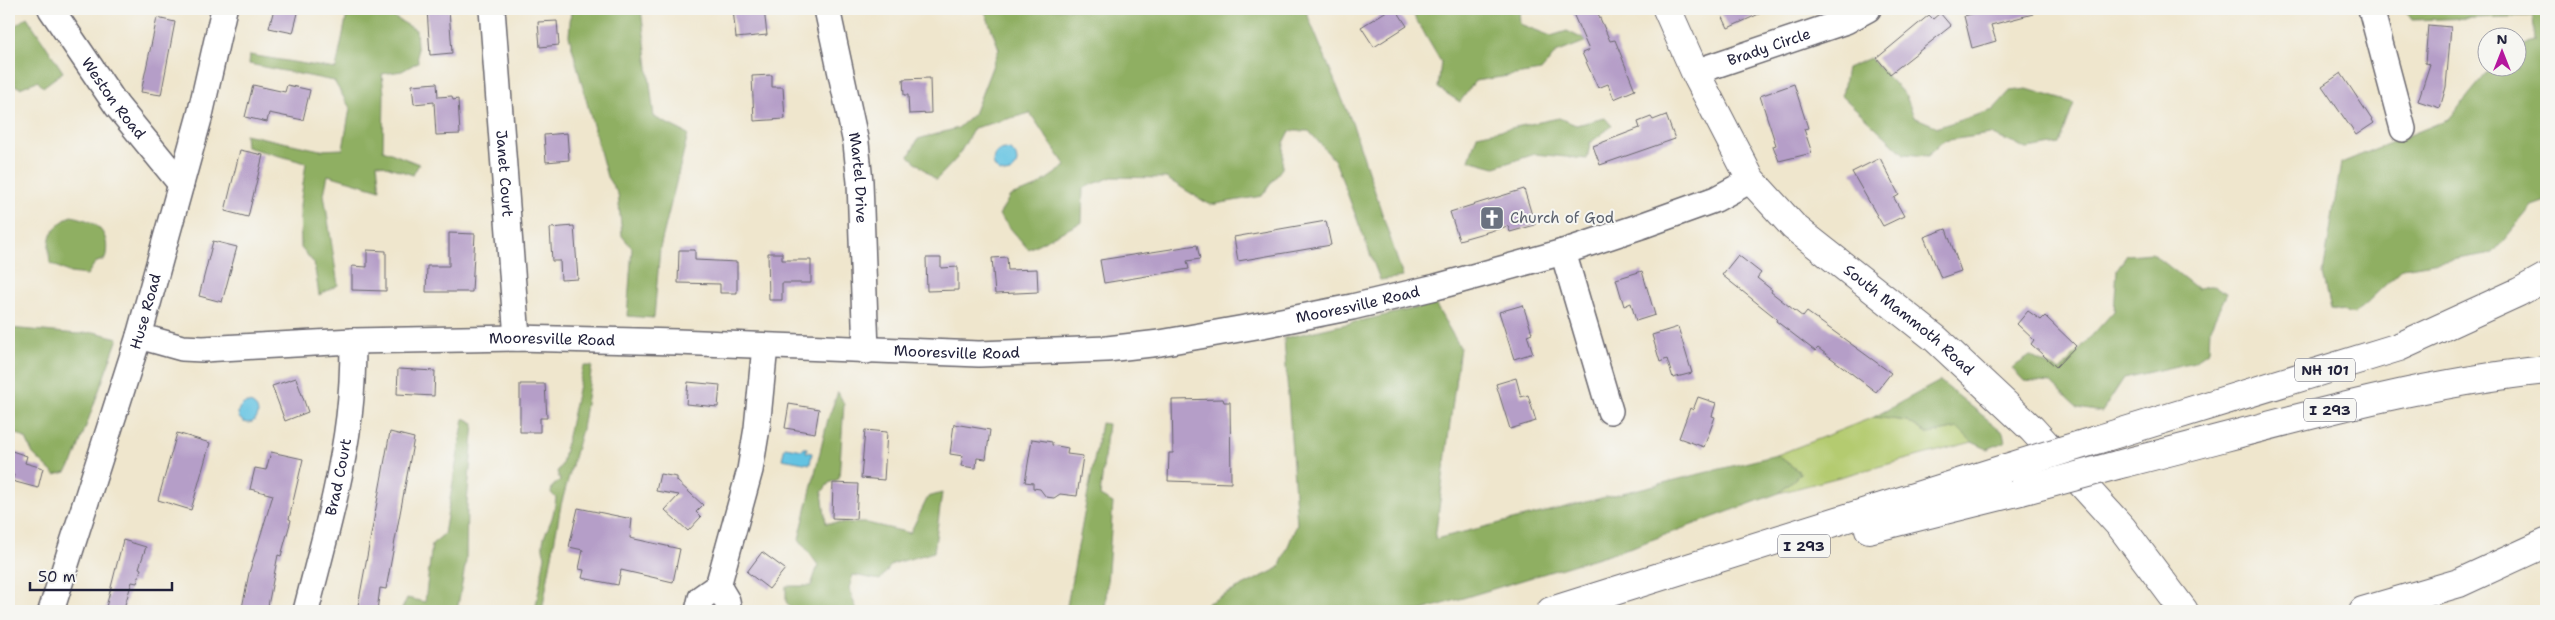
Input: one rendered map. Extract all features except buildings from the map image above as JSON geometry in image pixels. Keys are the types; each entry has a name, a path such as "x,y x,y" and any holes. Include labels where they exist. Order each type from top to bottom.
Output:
{"main road":[{"name":"South Mammoth Road","path":"1667,9 1695,72 1751,180 1794,226 1936,340 2032,429 2122,528 2184,611"},
{"name":"NH 101","path":"1587,601 2006,468 2399,347 2519,292 2546,277"},
{"name":"I 293","path":"1551,611 2389,396 2500,375 2546,370"},
{"path":"2363,611 2459,583 2546,543"}],"street":[{"name":"Weston Road","path":"51,9 117,106 181,184"},
{"name":"Huse Road","path":"51,611 140,336 181,184 224,9"},
{"name":"Janet Court","path":"492,9 502,115 516,338"},
{"name":"Martel Drive","path":"828,9 856,143 860,192 866,350"},
{"name":"Brady Circle","path":"1695,72 1846,21 1868,9"},
{"path":"2371,9 2403,129"},
{"name":"Mooresville Road","path":"140,336 182,348 203,349 353,341 516,338 999,354 1106,349 1160,343 1352,307 1436,287 1563,252 1716,199 1751,180"},
{"path":"1563,252 1610,410"},
{"name":"Brad Court","path":"306,611 328,525 345,444 349,416 353,341"},
{"path":"698,611 701,598 718,586 750,470 758,428 765,346"},
{"path":"718,586 727,601 729,611"}],"green space":[{"path":"348,9 380,9 416,30 418,62 402,71 382,74 384,94 383,150 419,164 413,175 377,163 380,190 328,175 324,194 338,285 319,295 314,263 301,248 300,205 306,163 246,147 245,134 320,150 343,149 350,108 334,81 249,64 250,55 336,69"},
{"path":"571,9 641,9 654,117 688,134 660,248 654,318 627,316 632,248 622,236 618,194 607,177 569,36"},
{"path":"984,9 1305,9 1353,125 1403,277 1380,280 1335,161 1309,131 1290,131 1284,143 1282,168 1262,196 1210,205 1166,178 1112,177 1083,188 1082,222 1028,249 999,215 1010,196 1034,188 1066,166 1030,113 974,128 957,158 936,180 909,156 918,139 958,128 974,114 999,49"},
{"path":"1410,9 1519,9 1520,24 1551,36 1567,31 1587,41 1556,53 1541,71 1475,81 1460,102 1438,88 1441,62"},
{"path":"2404,9 2546,9 2546,201 2532,206 2493,253 2403,268 2355,314 2331,309 2323,274 2341,163 2449,119 2483,78 2528,78 2528,44 2535,42 2533,16 2412,20"},
{"path":"27,17 63,72 43,87 37,81 20,88 13,84 9,85 9,30"},
{"path":"1870,58 1906,96 1914,117 1938,127 1993,110 2010,91 2027,89 2074,103 2060,144 2027,149 1990,134 1943,141 1928,156 1904,154 1842,96 1847,68"},
{"path":"1559,118 1576,125 1605,118 1612,126 1590,143 1587,159 1535,154 1495,167 1469,160 1477,135"},
{"path":"71,216 95,225 104,235 106,242 105,259 95,263 87,275 70,273 50,263 49,247 51,235 58,225"},
{"path":"2152,253 2198,289 2214,286 2227,293 2210,328 2209,351 2194,362 2124,378 2102,412 2078,408 2051,383 2024,381 2012,368 2030,356 2060,371 2114,311 2117,270 2127,255"},
{"path":"1435,304 1460,347 1435,539 1777,455 1801,473 1779,493 1632,547 1420,611 1192,611 1279,568 1297,524 1284,338"},
{"path":"9,328 78,334 94,332 118,338 73,462 66,472 55,475 33,454 26,439 18,434 9,438"},
{"path":"583,366 592,366 582,429 561,505 542,611 535,611 545,556 543,541 552,518 556,498 551,493 552,487 560,480 557,472 562,464"},
{"path":"1940,381 2003,432 2005,442 1987,449 1972,442 1958,428 1928,434 1907,421 1874,417"},
{"path":"838,392 844,404 839,479 829,483 822,492 826,523 867,523 910,533 928,497 942,493 934,552 892,564 880,580 853,575 849,588 857,611 794,611 786,602 786,586 811,586 818,565 799,539 828,419"},
{"path":"1874,417 1907,421 1928,434 1958,428 1972,442 1779,493 1801,473 1777,455"},
{"path":"464,418 474,423 467,503 466,561 457,611 401,611 407,598 425,602 432,544 444,534"},
{"path":"1101,423 1108,424 1100,496 1113,503 1105,611 1066,611"}],"water":[{"path":"1000,149 1010,149 1017,156 1017,166 1010,173 1000,173 993,166 993,156"},
{"path":"248,403 255,406 258,413 255,420 248,423 241,420 238,413 241,406"},
{"path":"785,447 803,450 803,448 807,448 806,452 812,453 810,464 782,459"}],"place":[{"name":"Church of God","path":"1492,218"}]}
